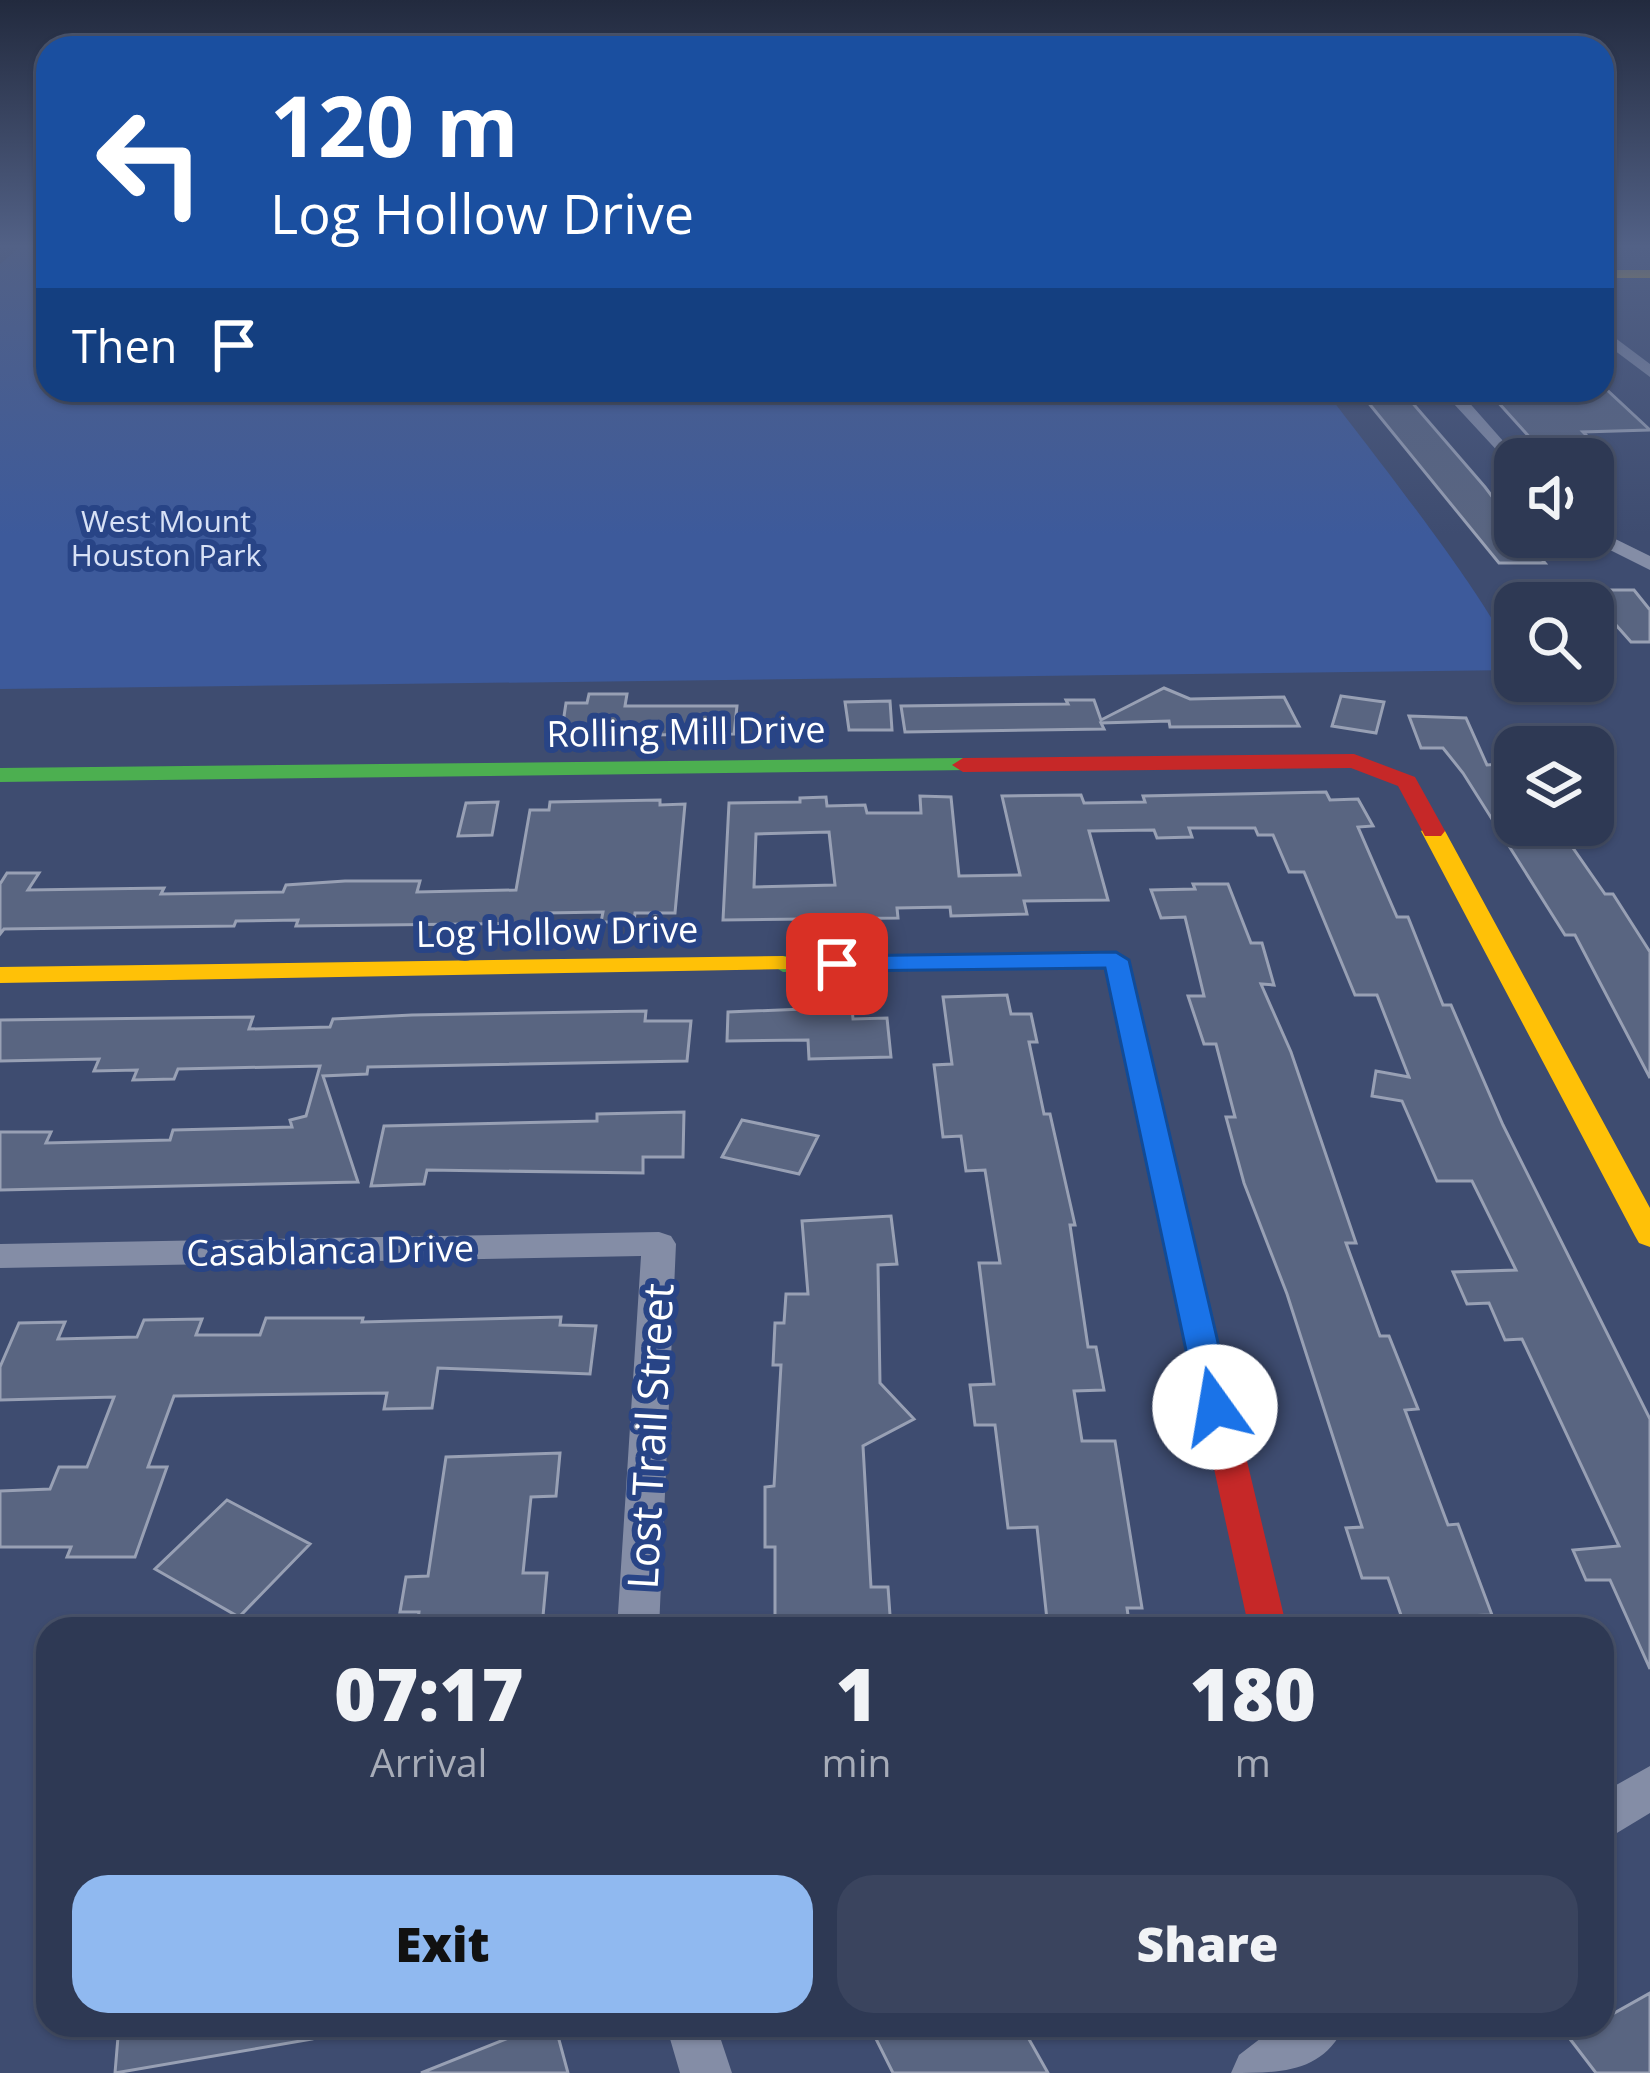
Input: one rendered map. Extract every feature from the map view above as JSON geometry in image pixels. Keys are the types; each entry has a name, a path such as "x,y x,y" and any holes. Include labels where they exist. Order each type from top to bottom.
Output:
{"street":[{"path":"1614,343 1650,372"},
{"path":"1460,402 1494,441"},
{"path":"1614,538 1650,539"},
{"path":"1614,546 1650,564"},
{"name":"Rolling Mill Drive","path":"3,780 1354,760 1406,782 1650,1236"},
{"name":"Log Hollow Drive","path":"0,975 1116,960 1265,1617"},
{"name":"Casablanca Drive","path":"0,1256 659,1244"},
{"name":"Lost Trail Street","path":"639,1617 659,1244"},
{"path":"1614,1812 1650,1786"},
{"path":"695,2037 706,2073"},
{"path":"1257,2073 1304,2037"}],"green space":[{"name":"West Mount Houston Park","path":"0,342 36,342 36,402 1334,402 1490,616 1494,670 0,689"}],"building":[{"path":"1614,397 1650,430 1583,432 1589,438 1530,438 1498,402 1614,402"},
{"path":"1368,402 1412,402 1494,499 1494,557"},
{"path":"1495,558 1541,558 1545,563 1499,563"},
{"path":"1614,590 1634,590 1650,610 1650,642 1631,642 1614,623"},
{"path":"1164,688 1190,699 1284,697 1299,726 1170,727 1169,721 1101,723 1104,729 905,732 901,706 1094,700 1101,720"},
{"path":"589,694 627,694 625,706 737,706 734,734 561,736 566,703 587,703"},
{"path":"1341,696 1384,702 1376,733 1332,726"},
{"path":"890,701 892,730 849,730 845,702"},
{"path":"1409,716 1466,718 1487,765 1494,764 1494,822 1443,748 1421,748"},
{"path":"1326,792 1330,800 1358,799 1373,826 1358,827 1397,917 1408,917 1443,1005 1451,1005 1503,1125 1650,1419 1650,1669 1610,1580 1586,1580 1573,1550 1619,1546 1522,1339 1505,1340 1489,1303 1467,1304 1453,1272 1516,1270 1472,1181 1437,1181 1402,1101 1372,1096 1376,1071 1409,1077 1377,995 1355,995 1304,872 1289,872 1273,835 1258,835 1255,828 1189,828 1192,837 1157,838 1154,830 1089,831 1108,900 1024,901 1027,914 951,916 950,907 897,908 898,918 723,920 729,803 826,797 827,806 865,805 867,813 921,813 920,796 951,797 959,876 1020,875 1002,796 1081,795 1084,803 1145,802 1143,796","holes":["829,832 835,885 754,887 756,834"]},
{"path":"660,800 660,805 685,804 675,913 635,913 634,922 601,922 603,912 546,913 545,923 296,926 298,920 236,921 234,926 4,929 0,934 0,884 7,873 39,873 28,890 283,892 286,885 420,881 417,892 516,890 530,810 549,810 550,802"},
{"path":"498,802 492,835 458,836 466,803"},
{"path":"1509,846 1572,846 1605,894 1613,894 1650,952 1650,1078 1575,935 1565,935"},
{"path":"1193,884 1228,884 1251,943 1262,943 1274,985 1261,984 1291,1052 1356,1243 1346,1243 1380,1336 1389,1336 1418,1409 1405,1410 1448,1525 1458,1524 1492,1615 1402,1617 1388,1578 1362,1578 1346,1528 1362,1527 1287,1294 1244,1183 1226,1117 1235,1117 1216,1044 1204,1044 1188,996 1204,996 1185,917 1161,918 1151,890 1195,889"},
{"path":"1007,995 1011,1014 1031,1014 1037,1042 1029,1042 1044,1114 1050,1114 1075,1225 1070,1225 1088,1347 1096,1347 1104,1390 1074,1391 1082,1441 1115,1441 1142,1608 1127,1608 1128,1617 1047,1617 1037,1527 1008,1528 995,1425 975,1425 970,1385 994,1384 979,1263 1000,1263 985,1170 966,1171 961,1136 943,1137 934,1065 952,1064 943,997"},
{"path":"852,1007 853,1019 887,1018 891,1057 809,1059 808,1040 727,1041 728,1012"},
{"path":"646,1011 645,1021 691,1021 687,1061 368,1067 367,1074 323,1076 358,1182 0,1190 0,1132 51,1132 46,1143 170,1140 173,1130 292,1127 290,1120 306,1116 320,1066 178,1069 174,1079 133,1080 137,1070 94,1071 99,1059 0,1061 0,1020 253,1017 249,1029 330,1027 333,1019 412,1015"},
{"path":"684,1112 683,1157 643,1157 643,1173 427,1170 424,1184 371,1186 384,1126 597,1121 597,1114"},
{"path":"742,1120 818,1136 799,1174 722,1157"},
{"path":"891,1216 897,1264 878,1265 880,1383 914,1419 863,1446 871,1587 888,1587 890,1617 775,1617 775,1547 765,1547 765,1487 774,1486 781,1365 773,1365 775,1323 784,1323 786,1294 808,1294 802,1221"},
{"path":"561,1317 560,1325 596,1326 590,1374 438,1368 432,1408 384,1409 387,1393 174,1396 148,1467 167,1467 135,1557 67,1557 71,1547 0,1547 0,1491 50,1489 59,1467 87,1467 114,1397 0,1400 0,1367 19,1323 65,1322 58,1339 137,1337 144,1320 202,1319 196,1335 260,1335 266,1318 363,1318 362,1322"},
{"path":"560,1453 556,1496 531,1497 523,1573 547,1573 543,1617 418,1617 419,1612 400,1612 406,1577 428,1576 446,1457"},
{"path":"227,1500 310,1544 239,1617 155,1569"},
{"path":"1650,1993 1650,2073 1596,2073 1570,2039 1614,2037 1614,2013"},
{"path":"118,2037 312,2037 312,2039 115,2073"},
{"path":"511,2037 558,2037 568,2073 421,2073"},
{"path":"875,2037 1028,2037 1048,2073 893,2073"}],"traffic: fast":[{"path":"0,775 963,765"},
{"path":"783,964 1116,960 1154,1129"}],"traffic: slow":[{"path":"1433,831 1650,1236"},
{"path":"0,975 783,964"}],"traffic: jam":[{"path":"963,765 1354,761 1407,782 1433,831"},
{"path":"1154,1129 1265,1617"}],"route":[{"path":"837,964 1116,960 1215,1407"}]}
